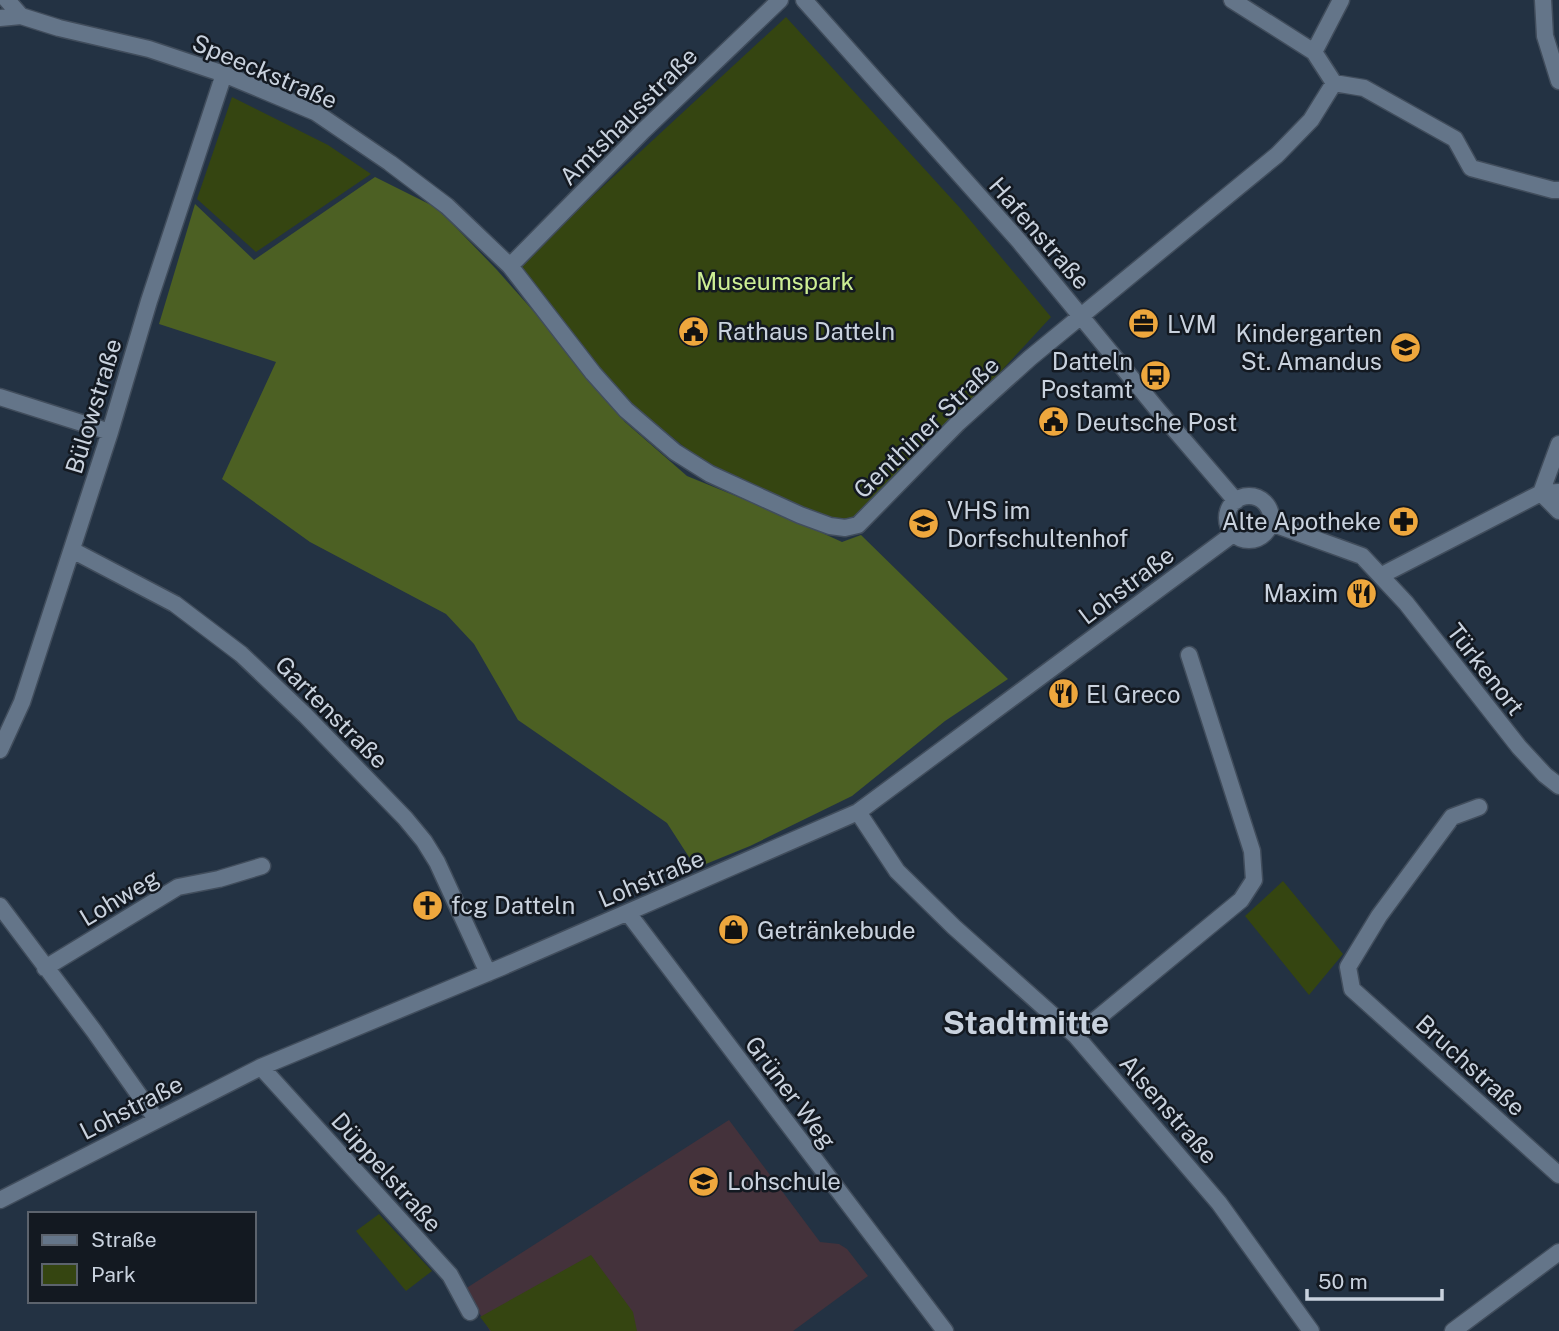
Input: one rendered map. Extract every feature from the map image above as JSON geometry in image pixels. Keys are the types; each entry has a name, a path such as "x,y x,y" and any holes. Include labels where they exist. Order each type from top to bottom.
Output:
{"street":[{"path":"7,0 21,16"},
{"name":"Amtshausstraße","path":"510,266 643,131 780,0"},
{"name":"Hafenstraße","path":"804,0 1019,241 1157,409 1236,500"},
{"path":"1232,0 1314,52 1334,83 1364,88 1455,139 1471,168 1559,190"},
{"path":"1314,52 1341,0"},
{"path":"1543,0 1545,36 1559,81"},
{"path":"0,18 21,16"},
{"name":"Speeckstraße","path":"21,16 59,28 149,49 224,74 315,112 447,206 510,266"},
{"name":"Bülowstraße","path":"0,750 22,702 224,74"},
{"name":"Genthiner Straße","path":"510,266 593,373 626,410 675,452 710,474 800,515 830,526 845,528 858,524 958,423 1081,315 1277,155 1311,120 1334,83"},
{"path":"0,397 110,432"},
{"path":"1541,493 1559,444"},
{"path":"1271,523 1362,556 1382,575 1541,493 1559,492"},
{"path":"1541,493 1559,511"},
{"path":"1253,496 1267,506 1271,523 1260,538 1250,541 1233,534 1227,517 1236,500 1253,496"},
{"name":"Lohstraße","path":"0,1200 261,1067 858,813 1233,534"},
{"name":"Gartenstraße","path":"72,550 175,604 241,654 305,715 424,841 437,862 488,972"},
{"name":"Türkenort","path":"1382,575 1519,747 1559,786"},
{"path":"1076,1036 1241,900 1254,880 1252,851 1189,655"},
{"name":"Bruchstraße","path":"1479,807 1452,817 1379,916 1348,967 1352,989 1559,1175"},
{"name":"Alsenstraße","path":"858,813 897,871 954,927 1076,1036 1219,1203 1311,1331"},
{"name":"Lohweg","path":"45,968 178,887 219,879 261,866"},
{"path":"0,906 156,1119"},
{"name":"Grüner Weg","path":"628,913 945,1331"},
{"name":"Düppelstraße","path":"261,1067 450,1275 470,1312"},
{"path":"1453,1331 1559,1252"}],"shaded area":[{"name":"Lohschule","path":"729,1120 820,1242 839,1244 847,1249 868,1276 793,1331 490,1331 465,1289"}],"green space":[{"name":"Museumspark","path":"786,17 960,208 1051,317 876,507 862,518 845,521 807,510 698,458 631,404 600,370 518,265"},
{"path":"232,97 328,145 371,174 256,252 197,199"},
{"path":"375,177 437,208 552,332 625,422 687,476 842,542 861,535 1008,679 945,721 852,796 750,846 696,868 667,823 518,720 474,644 446,614 310,542 222,479 276,362 159,324 195,204 254,260"},
{"path":"1283,881 1343,954 1309,995 1245,916"},
{"path":"379,1214 432,1271 406,1291 356,1231"},
{"path":"591,1255 633,1312 637,1331 491,1331 480,1317"}],"place":[{"name":"LVM","path":"1144,324"},
{"name":"Rathaus Datteln","path":"694,331"},
{"name":"Kindergarten St. Amandus","path":"1405,347"},
{"name":"Datteln Postamt","path":"1156,375"},
{"name":"Deutsche Post","path":"1053,422"},
{"name":"Alte Apotheke","path":"1404,521"},
{"name":"VHS im Dorfschultenhof","path":"924,524"},
{"name":"Maxim","path":"1361,593"},
{"name":"El Greco","path":"1063,694"},
{"name":"fcg Datteln","path":"428,905"},
{"name":"Getränkebude","path":"734,930"},
{"name":"Lohschule","path":"704,1181"}],"district":[{"name":"Stadtmitte","path":"1026,1022"}]}
